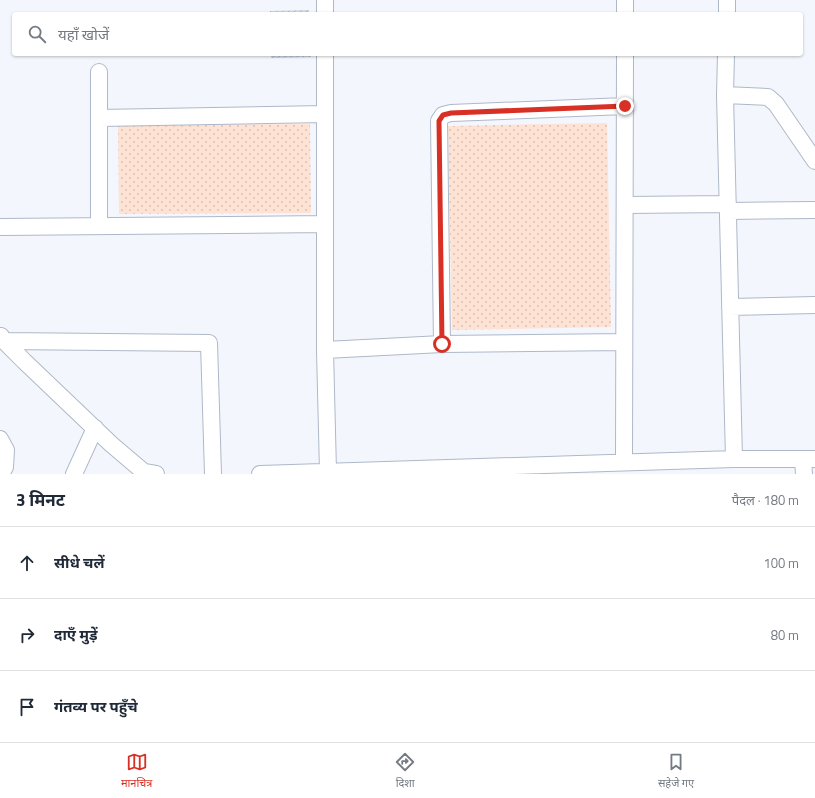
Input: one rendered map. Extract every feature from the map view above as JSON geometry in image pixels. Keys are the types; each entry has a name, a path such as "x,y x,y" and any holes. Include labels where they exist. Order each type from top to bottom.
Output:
{"street":[{"path":"325,0 325,12"},
{"path":"625,0 625,12"},
{"path":"727,0 727,12"},
{"path":"325,56 325,350 328,472"},
{"path":"624,462 625,56"},
{"path":"726,56 725,94 734,459"},
{"path":"99,72 99,226"},
{"path":"725,94 768,97 776,104 815,161"},
{"path":"442,344 439,121 443,115 451,113 625,106"},
{"path":"99,118 325,114"},
{"path":"625,205 815,210"},
{"path":"0,227 325,224"},
{"path":"730,306 815,305"},
{"path":"2,338 111,444 144,472 156,474"},
{"path":"2,338 209,343 213,474"},
{"path":"325,350 442,344 624,342"},
{"path":"74,474 95,428"},
{"path":"0,439 6,450 5,468 1,474"},
{"path":"260,474 600,468 624,462 734,459 807,464"}],"shaded area":[{"path":"607,123 611,327 452,330 448,126"},
{"path":"310,124 311,213 119,214 118,125"}],"building":[{"path":"309,10 309,12 270,12"},
{"path":"271,56 311,56 311,57 271,58"}],"route":[{"path":"442,344 439,121 443,115 451,113 625,106"}]}
